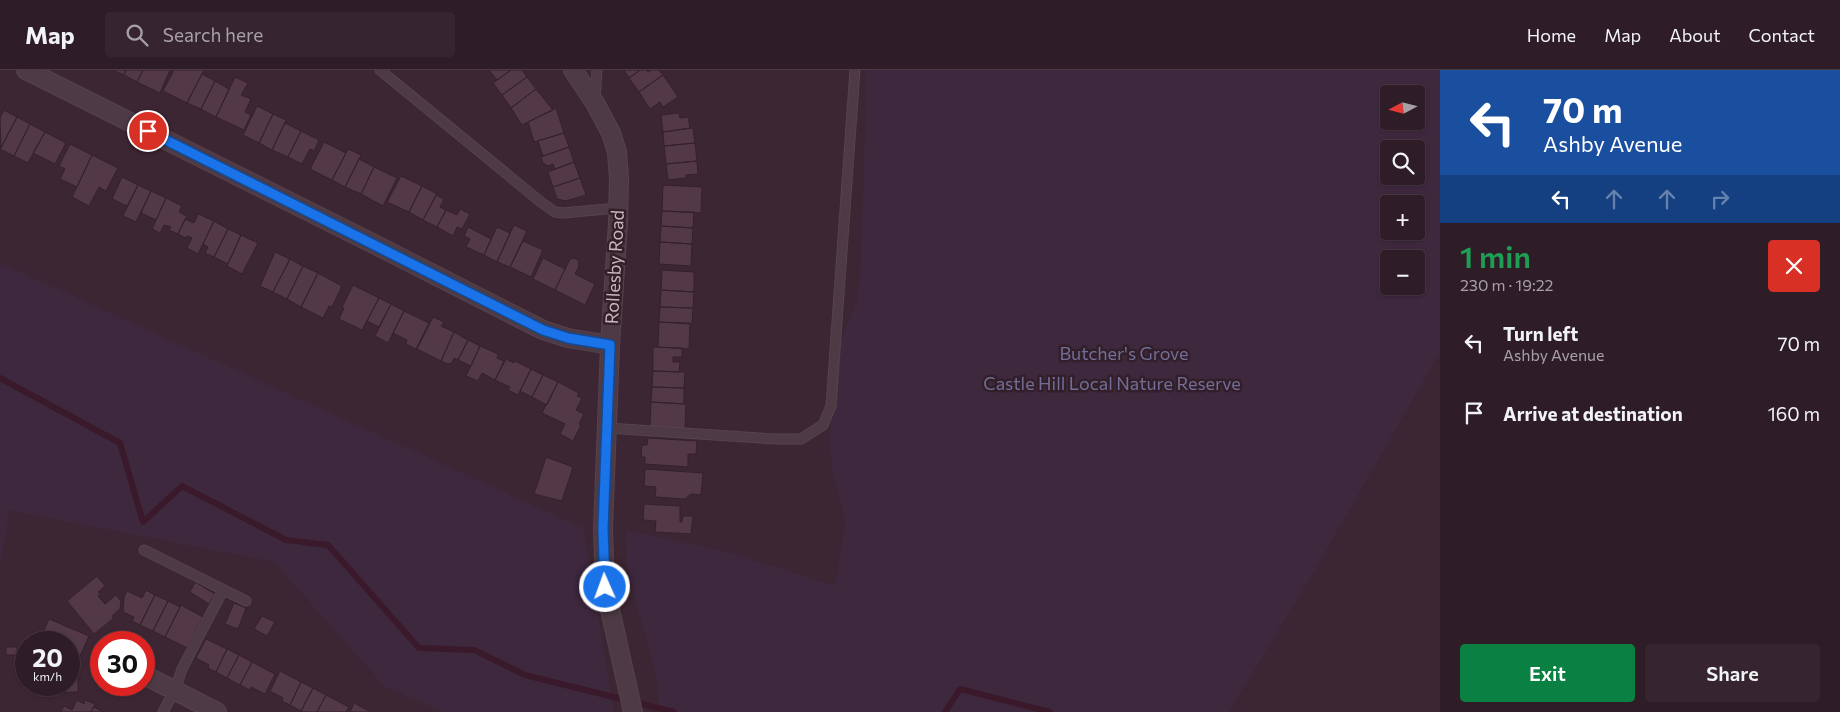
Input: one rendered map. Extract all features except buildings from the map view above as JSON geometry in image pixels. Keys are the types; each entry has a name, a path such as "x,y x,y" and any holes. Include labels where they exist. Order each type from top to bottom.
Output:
{"street":[{"path":"26,70 543,330 568,338 610,345"},
{"name":"Rollesby Road","path":"573,70 595,103 611,133 617,152 619,179 618,208 610,345 603,529 605,587 633,712"},
{"path":"155,681 217,712"}],"lane":[{"path":"380,70 555,212 563,213 618,208"},
{"path":"595,103 597,70"},
{"path":"607,428 801,439 823,426 830,406 855,70"},
{"path":"144,550 246,601"},
{"path":"163,712 182,669 223,590"}],"green space":[{"name":"Butcher's Grove","path":"866,70 1440,70 1440,352 1320,561 1229,712 660,712 657,681 631,588 627,565 626,530 727,552 835,586 845,517 832,469 829,437 835,402 840,342 856,304 860,281"},
{"path":"0,263 583,528 614,712 444,712 385,687 274,562 10,510 0,564"}],"waterway":[{"path":"0,378 120,443 143,522 182,486 286,540 328,545 419,648 474,650 525,675 674,712"},
{"path":"945,712 960,689 1050,712"}],"route":[{"path":"148,131 543,330 568,338 610,345 603,529 605,587"}],"park label":[{"name":"Castle Hill Local Nature Reserve","path":"1112,384"}]}
